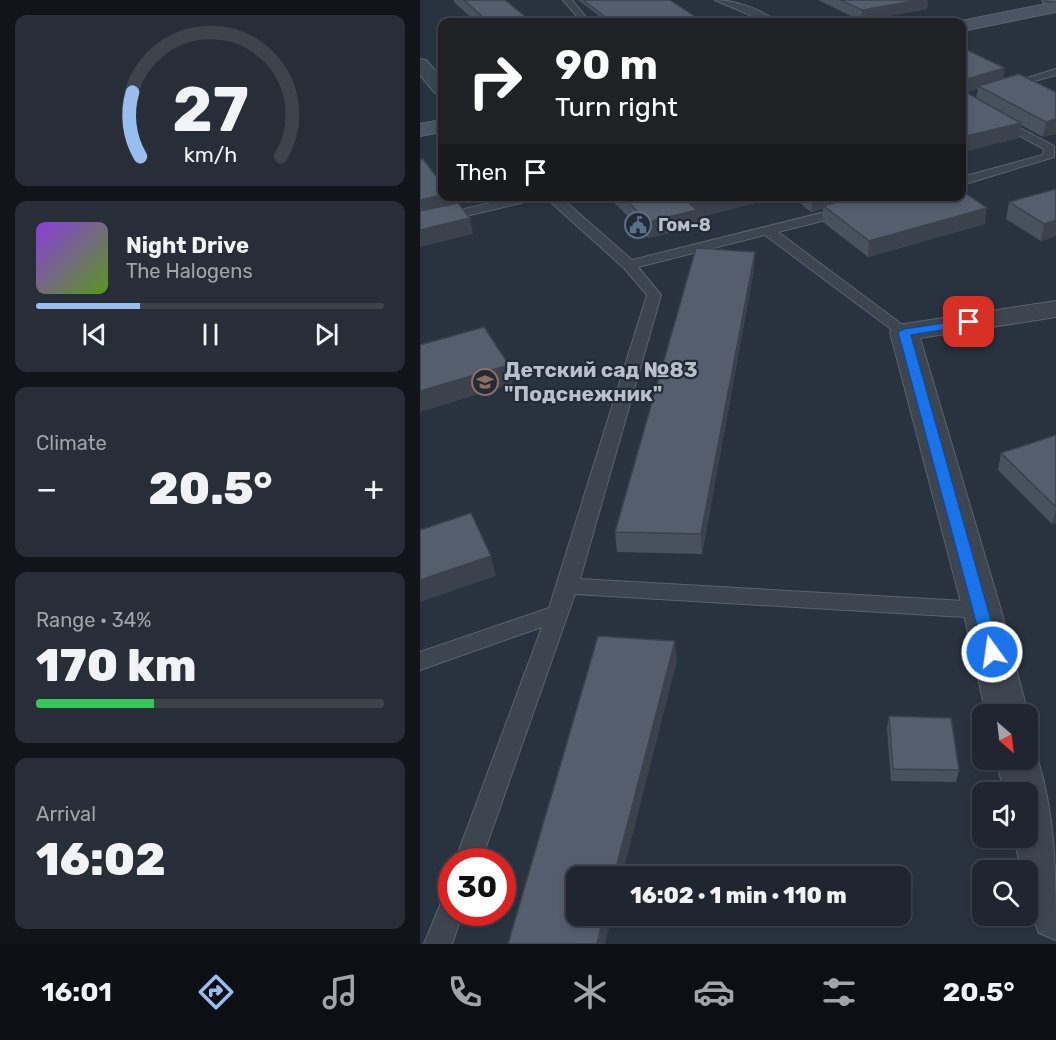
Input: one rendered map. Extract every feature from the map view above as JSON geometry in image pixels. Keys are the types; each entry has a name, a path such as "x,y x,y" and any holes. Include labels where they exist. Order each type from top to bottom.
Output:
{"street":[{"path":"966,25 1056,6"},
{"path":"420,64 438,85"},
{"path":"420,130 438,127"},
{"path":"1005,704 982,610 904,332 1056,309"},
{"path":"1038,841 1056,916"}],"lane":[{"path":"567,0 583,18"},
{"path":"719,0 765,18"},
{"path":"1046,0 1056,6"},
{"path":"993,90 1056,72"},
{"path":"966,99 1050,148 1048,157 966,180"},
{"path":"420,223 518,201"},
{"path":"473,848 568,586 654,295 629,265 557,201"},
{"path":"629,265 857,208"},
{"path":"768,231 904,332"},
{"path":"568,586 982,610"},
{"path":"420,661 557,614"},
{"path":"438,944 445,926"}],"building":[{"path":"464,0 505,0 527,18 484,18"},
{"path":"583,0 670,0 697,18 607,18"},
{"path":"840,0 920,0 862,10"},
{"path":"966,50 967,50 1005,68 966,79"},
{"path":"1019,74 1056,92 1056,119 1046,122 978,86"},
{"path":"966,92 1021,123 966,136"},
{"path":"423,159 438,179 438,196 420,200 420,160"},
{"path":"1056,189 1056,220 1044,224 1009,202"},
{"path":"966,194 987,208 869,241 824,206 841,201 966,201"},
{"path":"627,201 701,201 690,204 697,210 648,222"},
{"path":"458,203 470,218 420,230 420,211"},
{"path":"696,248 755,252 701,534 615,532"},
{"path":"484,327 509,365 420,391 420,345"},
{"path":"1056,435 1056,507 1001,453"},
{"path":"471,513 491,556 420,580 420,530"},
{"path":"598,636 675,641 617,866 566,866 566,926 601,926 597,944 508,944 513,926 516,926 516,917"},
{"path":"889,716 951,718 959,770 893,769"}],"place":[{"name":"Гом-8","path":"638,225"},
{"name":"Детский сад №83 \"Подснежник\"","path":"485,382"}],"route":[{"path":"969,322 904,332 992,652"}]}
